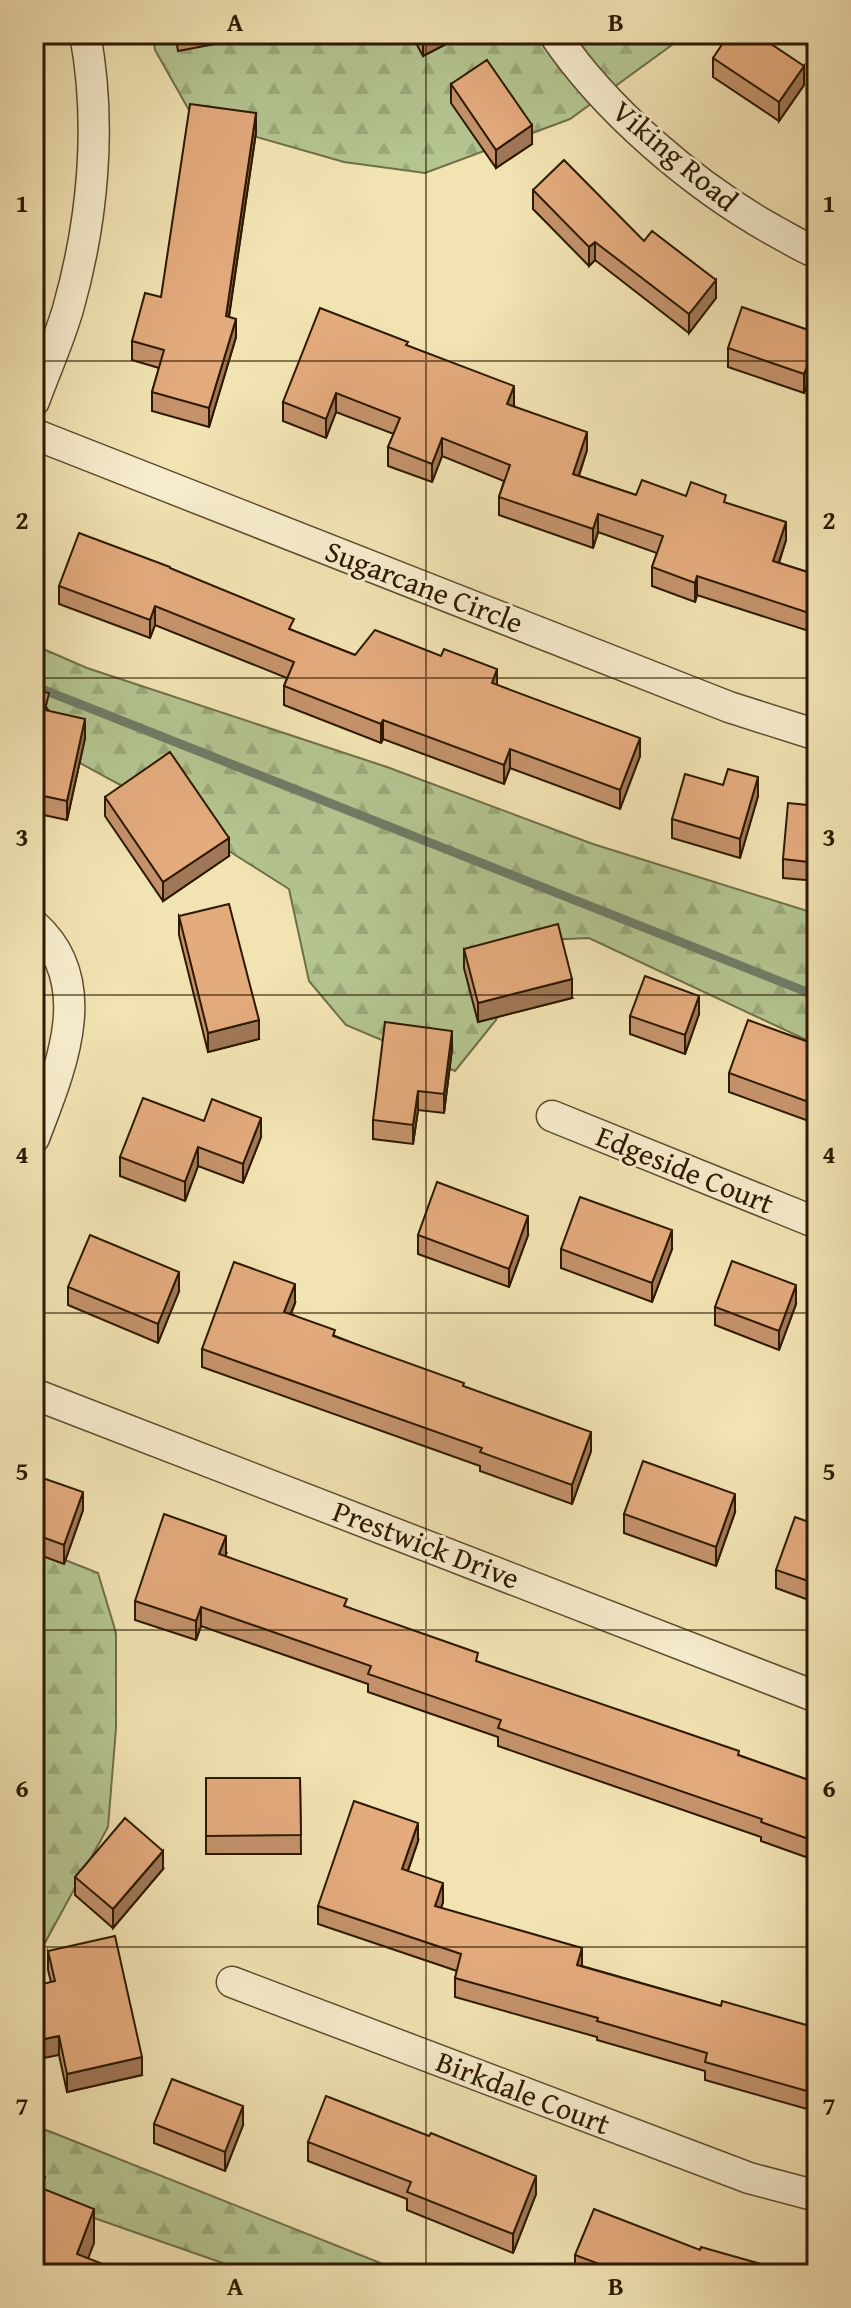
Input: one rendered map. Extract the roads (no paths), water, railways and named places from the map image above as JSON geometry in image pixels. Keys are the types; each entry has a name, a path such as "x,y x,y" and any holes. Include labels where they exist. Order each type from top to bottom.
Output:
{"street":[{"path":"34,401 67,312 89,204 94,141 85,34"},
{"name":"Viking Road","path":"554,34 570,59 612,105 674,161 741,212 815,244"},
{"name":"Sugarcane Circle","path":"34,434 729,707 817,735"},
{"path":"34,925 61,964 70,1005 60,1069 34,1138"},
{"name":"Edgeside Court","path":"552,1116 817,1223"},
{"name":"Prestwick Drive","path":"34,1394 817,1697"},
{"name":"Birkdale Court","path":"232,1982 749,2178 817,2196"}],"waterway":[{"path":"34,686 817,996"}]}
